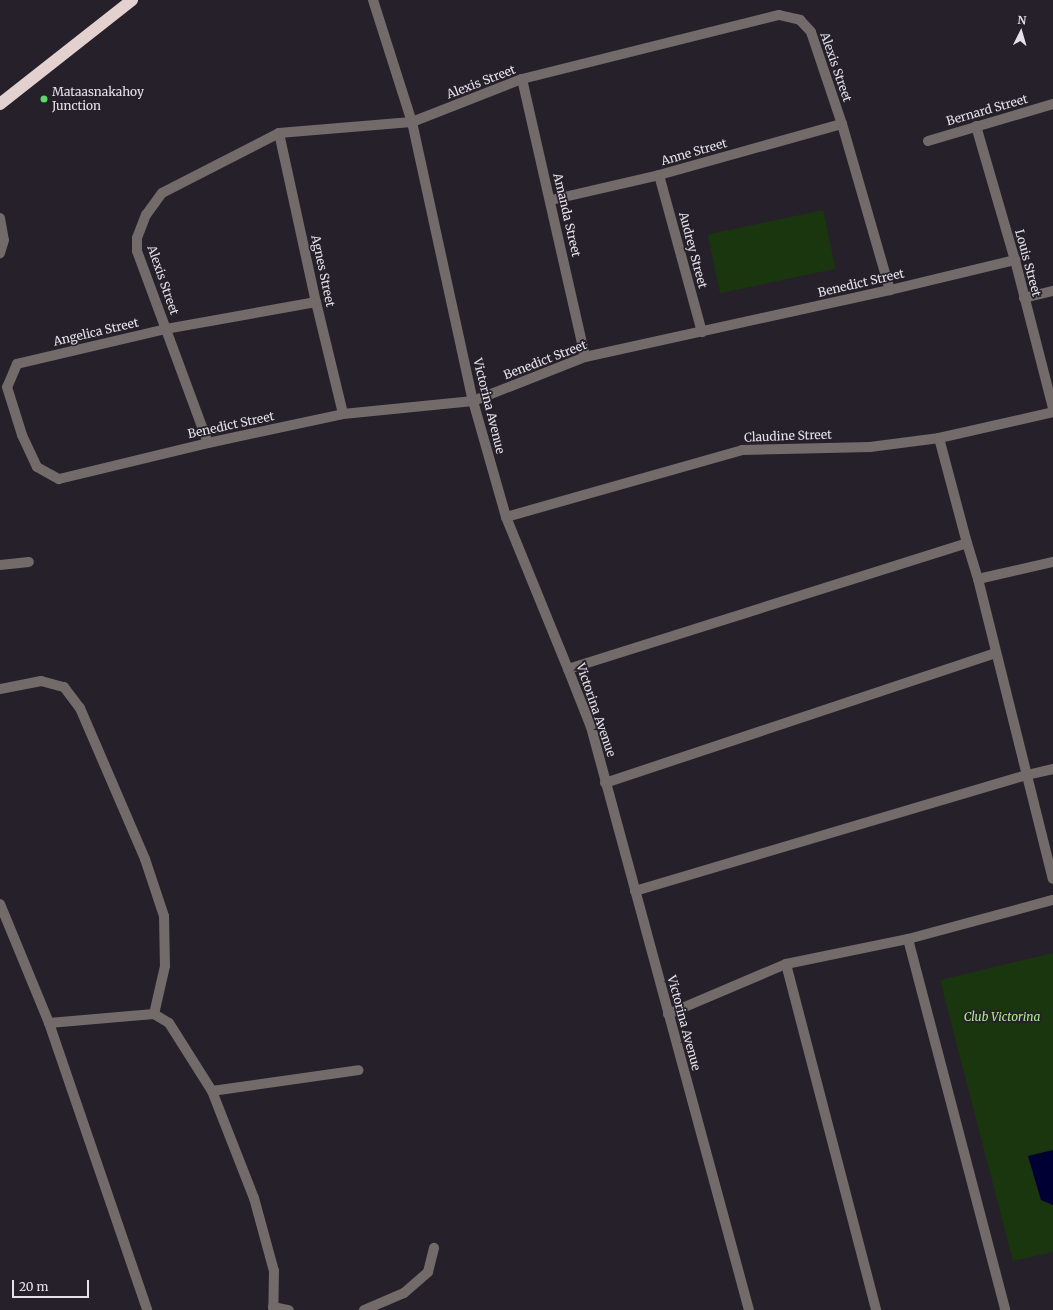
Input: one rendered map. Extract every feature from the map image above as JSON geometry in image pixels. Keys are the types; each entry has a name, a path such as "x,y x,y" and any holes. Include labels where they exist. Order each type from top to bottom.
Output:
{"highway":[{"path":"0,104 132,0"}],"street":[{"name":"Victorina Avenue","path":"374,0 412,122 473,402 506,517 591,727 748,1310"},
{"name":"Alexis Street","path":"208,443 137,251 137,238 146,215 162,193 279,133 412,122 522,79 779,15 800,20 811,32 842,124 890,290"},
{"name":"Amanda Street","path":"522,79 551,200 585,357"},
{"name":"Bernard Street","path":"928,141 1053,104"},
{"name":"Anne Street","path":"551,200 659,175 842,124"},
{"name":"Louis Street","path":"976,126 1015,260 1053,408"},
{"name":"Agnes Street","path":"279,133 316,302 343,414"},
{"name":"Audrey Street","path":"659,175 702,332"},
{"path":"0,218 4,240 0,253"},
{"name":"Benedict Street","path":"59,479 208,443 343,414 473,402 585,357 890,290 1015,260"},
{"path":"1024,298 1053,291"},
{"name":"Angelica Street","path":"59,479 37,467 22,435 7,387 17,364 166,329 316,302"},
{"name":"Claudine Street","path":"506,517 742,450 870,447 939,438 1053,412"},
{"path":"939,438 966,543 978,579 1053,879"},
{"path":"568,669 966,543"},
{"path":"0,565 6,563 29,562"},
{"path":"978,579 1053,562"},
{"path":"605,783 996,653"},
{"path":"0,689 41,682 64,687 80,708 145,859 164,916 165,966 154,1014"},
{"path":"635,891 1053,768"},
{"path":"668,1014 786,964 908,939 1053,900"},
{"path":"0,904 49,1023 147,1310"},
{"path":"908,939 1006,1310"},
{"path":"786,964 876,1310"},
{"path":"49,1023 154,1014 169,1023 212,1091 254,1198 274,1271 273,1309 289,1310"},
{"path":"212,1091 359,1070"},
{"path":"364,1310 404,1293 428,1272 434,1248"}],"green space":[{"path":"823,210 835,269 720,293 708,235"},
{"name":"Club Victorina","path":"1053,953 1053,1252 1013,1261 940,980"}],"shaded area":[{"path":"1053,1150 1053,1205 1041,1200 1028,1156"}],"place":[{"name":"Mataasnakahoy Junction","path":"44,99"}]}
